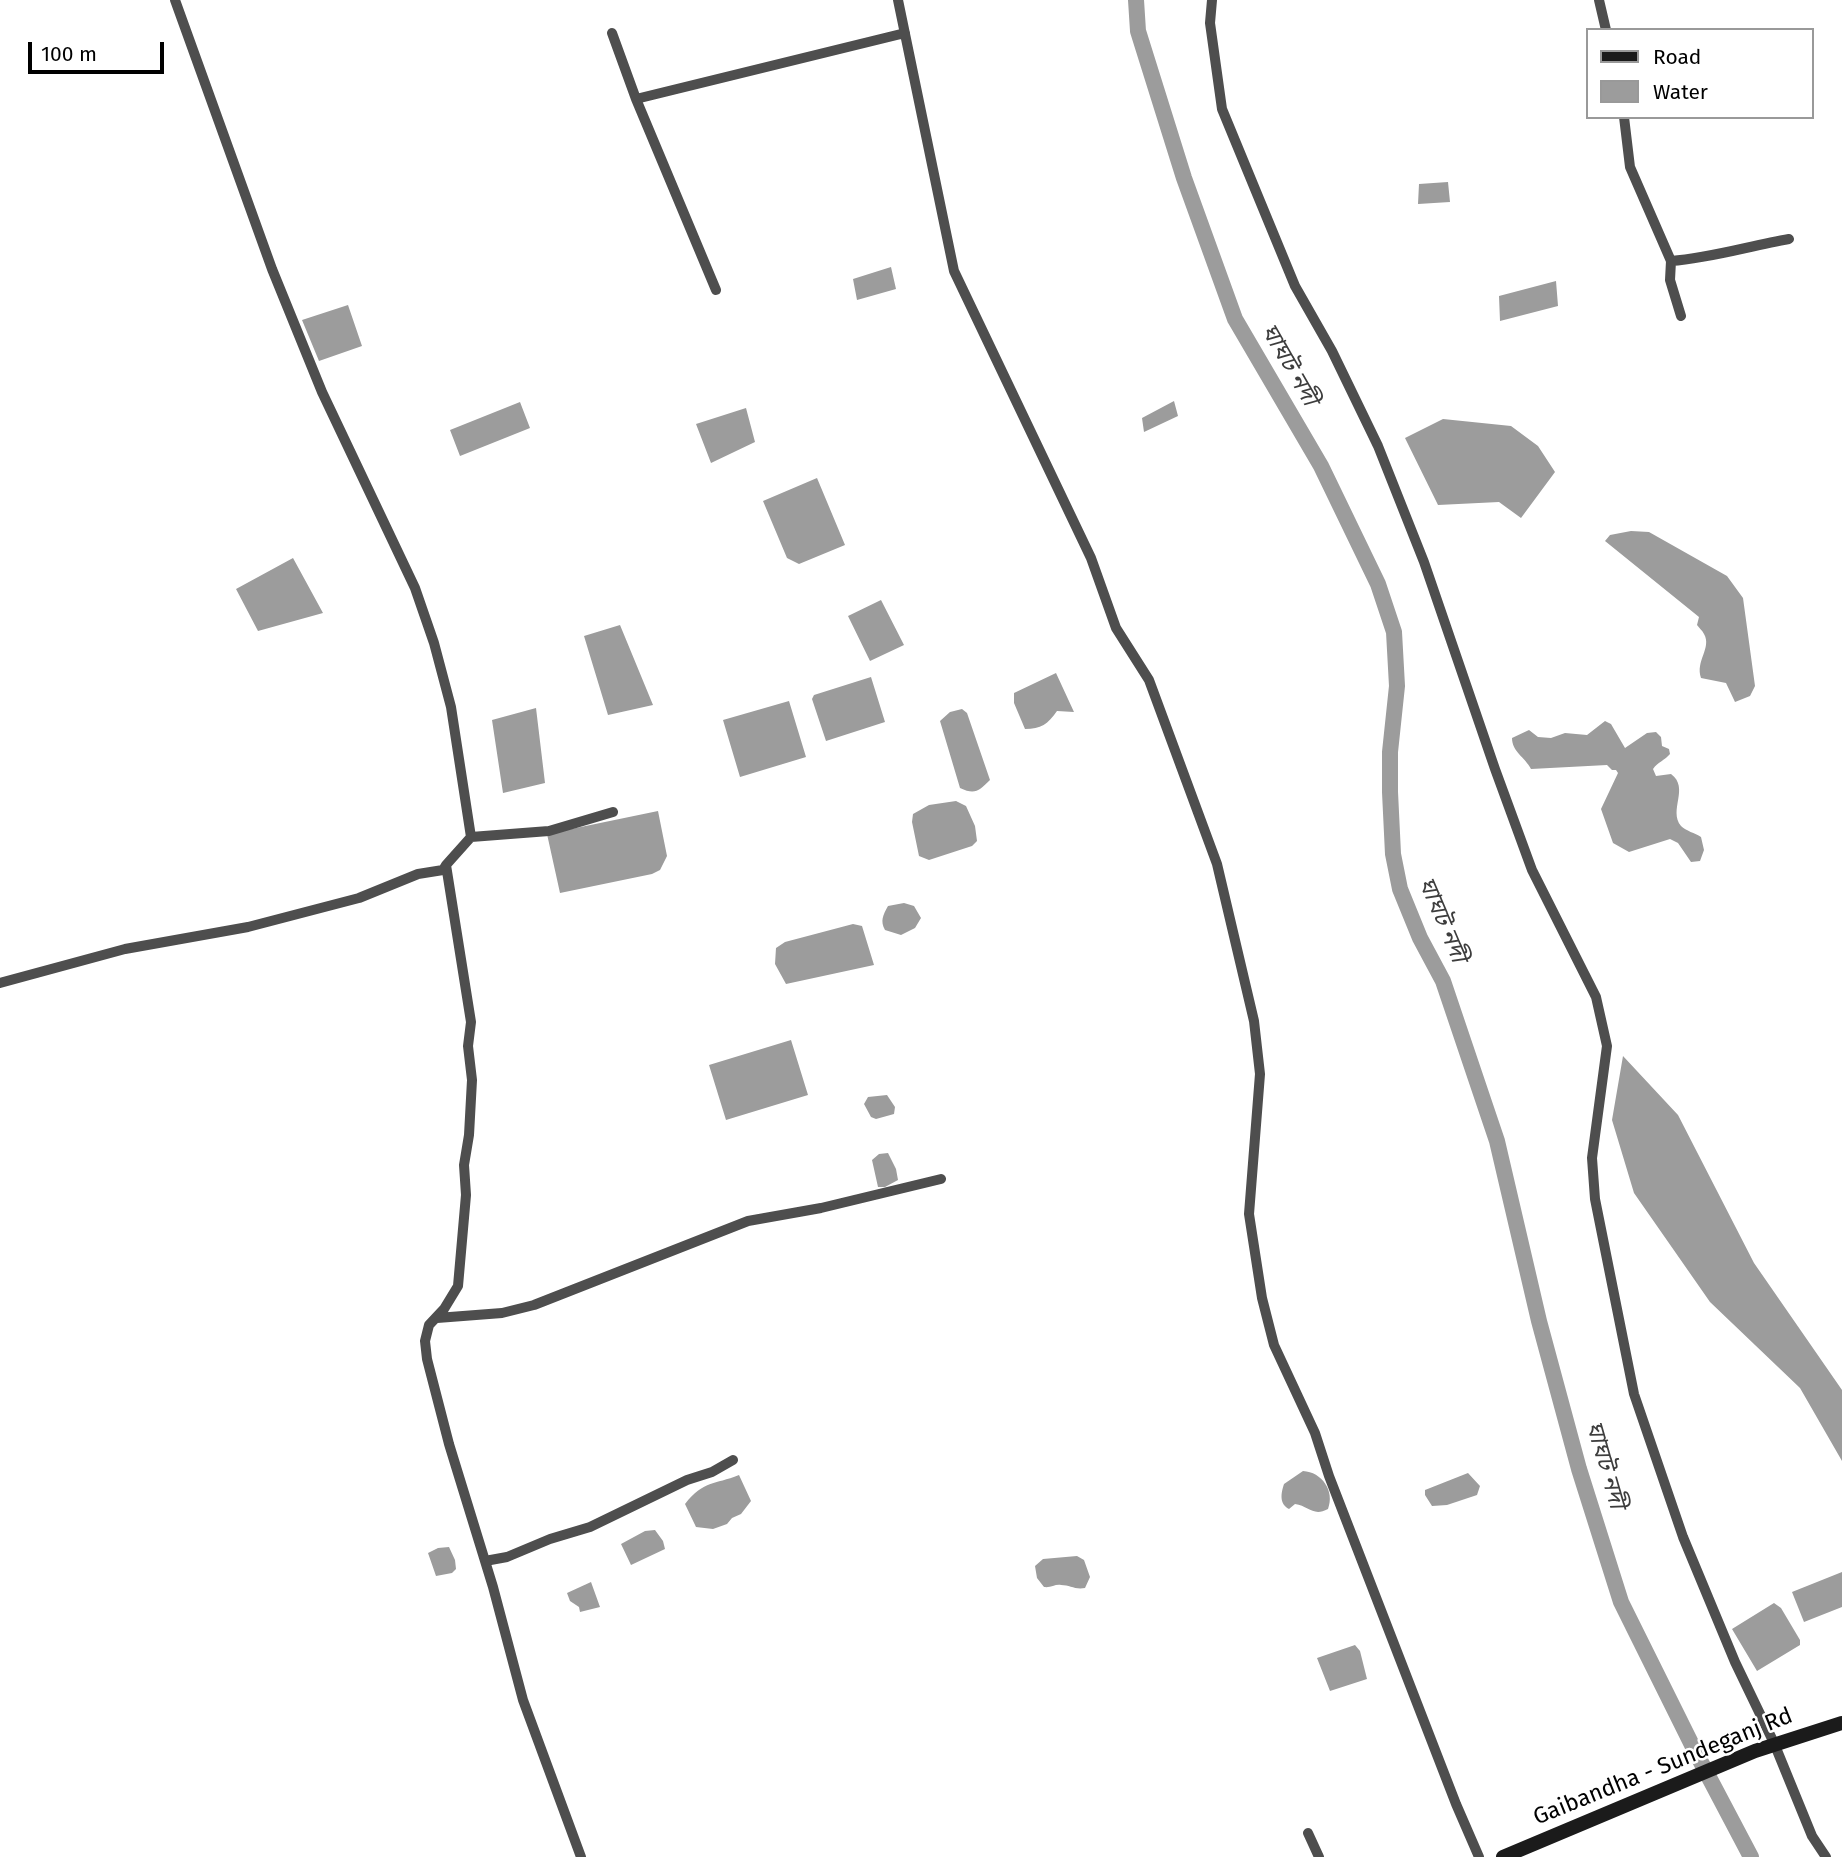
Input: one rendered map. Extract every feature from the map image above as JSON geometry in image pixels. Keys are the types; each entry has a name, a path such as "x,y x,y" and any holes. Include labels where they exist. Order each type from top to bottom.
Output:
{"main road":[{"name":"Gaibandha - Sundeganj Rd","path":"1503,1857 1774,1743 1842,1723"}],"street":[{"path":"175,0 272,269 322,392 415,588 434,643 451,707 471,837"},
{"path":"898,0 954,271 1091,558 1116,628 1149,680 1217,864 1254,1021 1259,1074 1249,1214 1262,1298 1274,1345 1315,1433 1456,1804 1479,1857"},
{"path":"1212,0 1210,23 1222,109 1295,286 1332,351 1378,446 1424,562 1532,870 1596,997 1607,1046 1592,1158 1595,1199 1634,1394 1682,1537 1735,1662 1774,1743 1812,1836 1826,1857"},
{"path":"1599,0 1606,28"},
{"path":"612,33 635,99 716,290"},
{"path":"635,99 905,33"},
{"path":"1624,119 1630,167 1671,261 1670,280 1681,316"},
{"path":"1671,261 1706,258 1753,245 1789,239"},
{"path":"0,983 125,949 248,927 347,901 418,874 443,870 471,837 549,831 613,812"},
{"path":"446,864 471,1021 468,1046 472,1080 469,1135 464,1165 466,1195 458,1286 438,1318 429,1325 425,1341 427,1359 523,1700 581,1857"},
{"path":"438,1318 502,1313 534,1305 748,1220 821,1208 941,1178"},
{"path":"485,1561 507,1557 550,1539 590,1528 733,1460"},
{"path":"1308,1833 1319,1857"}],"water":[{"path":"1448,182 1450,202 1418,204 1419,184"},
{"path":"891,267 896,289 857,300 853,279"},
{"path":"1556,281 1558,306 1500,321 1499,296"},
{"path":"348,305 362,346 319,361 302,320"},
{"path":"1174,401 1178,416 1144,432 1142,418"},
{"path":"520,402 530,428 460,456 450,430"},
{"path":"746,408 755,442 711,463 696,424"},
{"path":"1443,419 1511,426 1538,446 1555,472 1521,518 1499,502 1438,505 1405,438"},
{"path":"817,478 845,545 799,564 787,558 763,501"},
{"path":"1631,531 1649,532 1727,576 1743,598 1755,686 1750,696 1735,702 1726,683 1701,678 1700,666 1706,639 1697,625 1699,617 1605,541 1610,535"},
{"path":"293,558 323,613 258,631 236,589"},
{"path":"881,600 904,645 870,661 848,616"},
{"path":"620,625 653,705 608,715 584,636"},
{"path":"1056,673 1074,712 1057,711 1044,725 1025,729 1014,703 1014,693"},
{"path":"871,677 885,722 826,741 812,699 814,695"},
{"path":"789,701 806,757 740,777 723,720"},
{"path":"536,708 545,783 503,793 492,720"},
{"path":"962,709 967,713 990,780 980,789 973,791 960,788 940,721 950,712"},
{"path":"1605,721 1611,724 1625,748 1647,733 1656,732 1661,737 1662,746 1669,749 1670,754 1653,769 1656,776 1671,774 1676,780 1679,786 1678,820 1683,828 1701,837 1704,850 1700,861 1691,862 1678,843 1670,839 1629,852 1613,843 1601,809 1618,773 1616,770 1607,765 1531,769 1513,743 1512,738 1529,730 1538,737 1551,738 1565,733 1587,735"},
{"path":"956,801 966,806 975,826 977,841 972,846 929,860 919,856 912,822 913,814 929,805"},
{"path":"658,811 667,856 660,870 652,874 560,893 547,834"},
{"path":"904,903 914,906 921,918 915,928 901,935 885,930 883,918 888,906"},
{"path":"853,924 862,926 874,965 786,984 775,964 776,948 785,942"},
{"path":"791,1040 808,1095 726,1120 709,1065"},
{"path":"1623,1056 1678,1115 1754,1263 1842,1390 1842,1461 1800,1388 1710,1302 1634,1193 1612,1120"},
{"path":"887,1095 895,1107 894,1114 876,1119 871,1117 864,1104 868,1097"},
{"path":"888,1153 898,1180 885,1187 878,1187 872,1160 879,1154"},
{"path":"1303,1471 1316,1475 1325,1484 1330,1496 1328,1509 1318,1512 1295,1504 1289,1509 1282,1501 1284,1484"},
{"path":"1468,1473 1480,1486 1477,1495 1447,1505 1432,1506 1425,1490"},
{"path":"739,1475 751,1501 741,1514 727,1524 713,1529 696,1527 685,1504 704,1487"},
{"path":"655,1530 665,1549 631,1565 621,1544 645,1531"},
{"path":"449,1547 456,1569 452,1573 436,1576 428,1553"},
{"path":"1077,1556 1084,1560 1090,1577 1085,1588 1064,1585 1044,1587 1037,1578 1035,1566 1043,1559"},
{"path":"1842,1572 1842,1607 1804,1622 1792,1592"},
{"path":"591,1582 600,1607 580,1612 567,1593"},
{"path":"1774,1603 1781,1608 1800,1640 1800,1645 1757,1671 1732,1629"},
{"path":"1355,1645 1360,1651 1367,1679 1330,1691 1317,1658"}],"waterway":[{"name":"ঘাঘট নদী","path":"1136,0 1138,31 1184,178 1235,319 1321,466 1378,584 1394,632 1397,686 1390,752 1390,792 1393,854 1400,889 1420,938 1443,981 1497,1141 1539,1321 1579,1469 1621,1602 1751,1857"}]}
